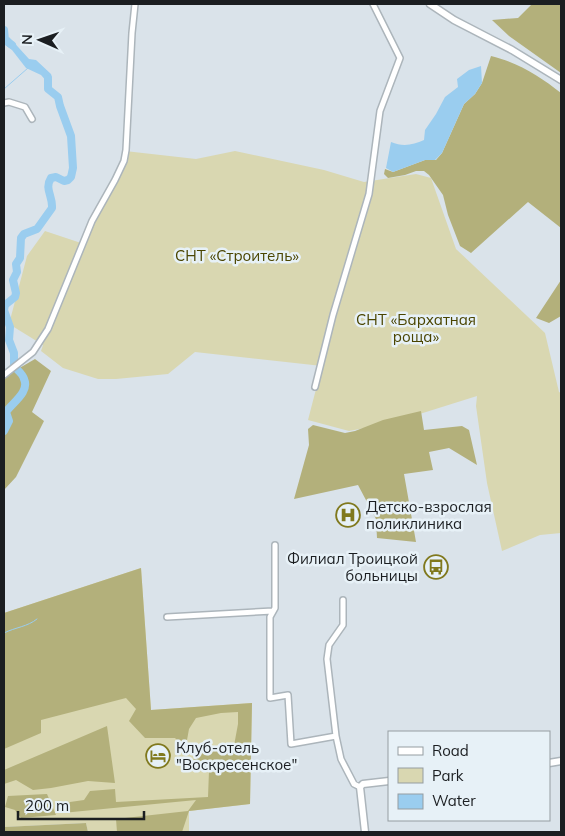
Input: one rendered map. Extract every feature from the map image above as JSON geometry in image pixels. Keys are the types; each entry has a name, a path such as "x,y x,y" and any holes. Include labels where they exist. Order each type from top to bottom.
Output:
{"main road":[{"path":"430,4 454,20 512,50 561,80"},
{"path":"365,832 360,787 363,784 388,781"}],"street":[{"path":"4,376 32,352 48,329 92,221 124,161 132,33 136,4"},
{"path":"315,387 333,315 369,194 380,111 400,58 373,4"},
{"path":"4,103 9,102 25,107 32,119"},
{"path":"275,545 275,608 270,618 270,698 288,696 291,744 336,736"},
{"path":"343,600 343,624 330,645 327,658 340,759 354,784 360,787"},
{"path":"167,617 274,611"}],"green space":[{"path":"125,151 196,159 235,151 324,170 364,182 416,174 431,178 456,249 545,333 559,392 561,393 561,533 540,535 502,551 487,483 476,406 477,396 391,423 349,431 308,420 322,366 195,352 168,374 98,379 63,368 41,351 43,345 9,324 27,256 45,231 84,244"},
{"name":"Клуб-отель \"Воскресенское\"","path":"141,568 151,710 252,703 250,804 189,811 189,832 88,832 86,823 4,827 4,613"}],"shaded area":[{"path":"532,4 561,4 561,73 509,36 492,20 518,18"},
{"path":"491,56 510,62 528,71 561,93 561,228 528,202 471,253 460,246 448,215 443,195 429,175 424,171 416,171 388,178 384,174 385,169 393,172 425,160 436,160 442,153 464,104 475,94 482,83"},
{"path":"561,280 561,316 549,323 536,318"},
{"path":"35,359 51,371 32,412 44,421 16,477 4,490 4,377"},
{"path":"421,411 424,430 462,426 469,430 477,465 449,448 429,452 433,470 404,474 416,542 377,538 376,519 358,485 294,499 309,445 308,429 313,425 345,433 383,420"},
{"path":"141,568 151,710 252,703 250,804 189,811 182,832 117,832 116,819 188,811 196,800 62,813 70,802 84,800 90,791 115,789 116,802 208,797 209,771 200,771 185,766 205,751 233,751 238,724 238,712 196,718 189,729 187,740 179,742 175,738 145,738 129,721 136,709 126,698 41,720 41,733 4,749 4,613"},
{"path":"107,726 115,783 88,781 33,790 16,780 4,784 4,770"},
{"path":"47,794 56,815 21,818 15,810 5,807 8,796"},
{"path":"86,823 88,832 4,832 4,827"}],"water":[{"path":"9,37 29,59 36,60 51,74 52,77 48,89 48,83 41,75 26,68 12,50 4,44 4,41"},
{"path":"481,66 482,83 475,94 464,104 442,153 435,160 425,160 393,172 386,168 391,142 408,145 424,140 425,130 445,97 458,87 457,79 469,70"}],"waterway":[{"path":"4,30 5,40 12,45"},
{"path":"4,89 28,68"},
{"path":"4,310 5,305 15,297 16,293 13,280 17,272 16,264 20,258 21,238 24,234 37,229 52,208 48,186 51,178 56,177 64,181 68,180 71,177 73,168 71,136 58,97 48,89 48,79"},
{"path":"4,310 10,327 9,340 14,353 14,366 22,375 25,384 23,393 6,412 9,421 4,431"},
{"path":"4,633 37,619"}],"place":[{"name":"Детско-взрослая поликлиника","path":"348,515"},
{"name":"Филиал Троицкой больницы","path":"436,567"},
{"name":"Клуб-отель \"Воскресенское\"","path":"158,756"}],"park label":[{"name":"СНТ «Строитель»","path":"237,255"},
{"name":"СНТ «Бархатная роща»","path":"416,328"}]}
